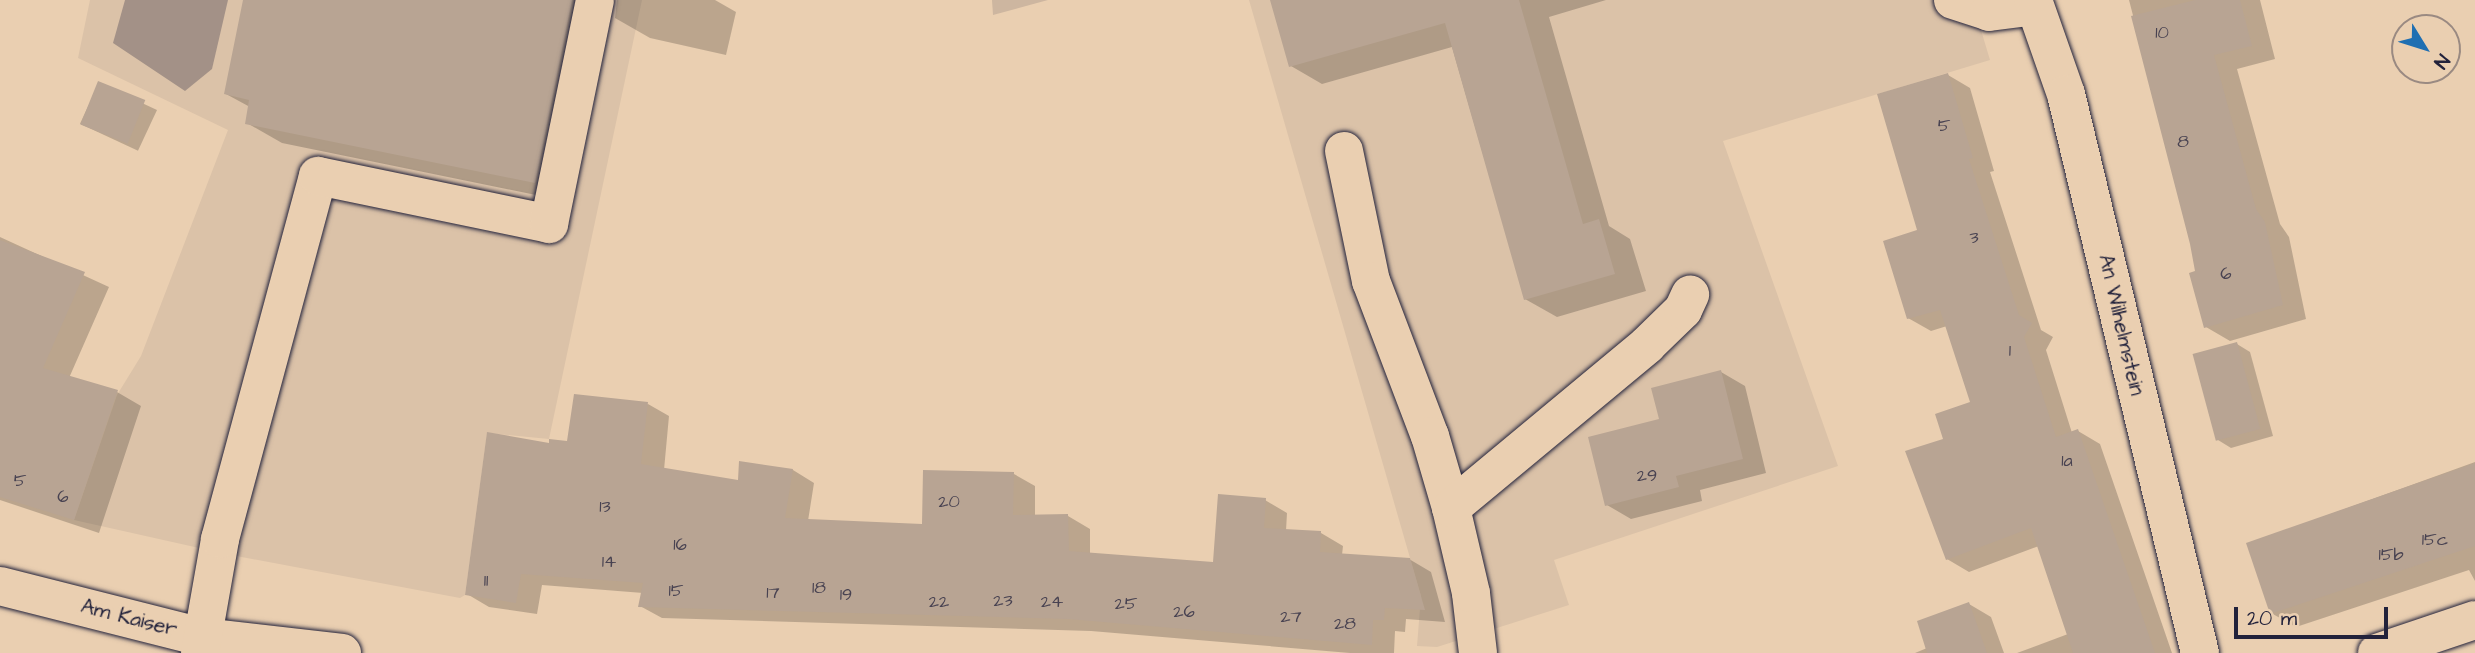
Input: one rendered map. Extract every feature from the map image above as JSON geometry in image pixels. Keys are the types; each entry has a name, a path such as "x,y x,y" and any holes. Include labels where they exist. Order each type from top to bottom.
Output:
{"street":[{"path":"201,645 220,539 318,176 549,224 595,0"},
{"path":"1953,0 1989,12 2034,3"},
{"name":"An Wilhelmstein","path":"2034,3 2066,94 2200,653"},
{"path":"1344,151 1371,281 1430,436 1451,508 1471,593 1478,653"},
{"path":"1451,508 1647,345 1683,310 1690,295"},
{"name":"Am Kaiser","path":"0,586 201,645 342,653"},
{"path":"2377,653 2475,620"}],"shaded area":[{"path":"90,0 642,0 549,439 487,433 465,595 460,598 226,554 74,520 117,395 141,356 228,130 78,58"},
{"path":"125,0 228,0 212,69 185,91 113,43"},
{"path":"992,0 1048,0 993,15"},
{"path":"1249,0 1972,0 1990,60 1723,141 1838,466 1554,560 1569,605 1437,647 1417,646 1421,596"}],"building":[{"path":"243,0 572,0 535,183 245,124 249,100 224,94"},
{"path":"1270,0 1519,0 1583,224 1599,219 1615,274 1524,300 1445,23 1289,67"},
{"path":"2195,0 2240,0 2252,46 2214,55 2256,209 2265,222 2283,305 2204,328 2189,273 2195,271 2190,244 2131,16"},
{"path":"1948,73 1973,158 1969,159 2019,315 2032,323 2024,337 2056,437 2078,429 2155,653 2073,653 2031,528 1946,560 1905,451 1943,439 1935,414 1970,402 1940,310 1907,319 1883,241 1917,230 1877,94"},
{"path":"98,81 145,100 128,144 80,125"},
{"path":"0,240 85,272 43,368 118,390 74,520 0,497"},
{"path":"2237,342 2260,429 2216,441 2193,354"},
{"path":"1721,370 1743,459 1676,476 1679,487 1605,506 1588,437 1659,419 1651,388"},
{"path":"574,394 648,402 641,464 738,480 739,461 793,469 785,518 922,524 923,470 1014,472 1013,515 1068,514 1069,551 1213,562 1218,494 1266,498 1264,528 1321,531 1320,552 1410,558 1425,610 1385,608 1384,620 1373,620 1372,645 1068,619 638,607 643,583 521,574 516,603 465,595 487,432 549,443 549,439 567,441"},
{"path":"2475,463 2475,546 2270,614 2246,543"},
{"path":"1969,602 1987,653 1927,653 1917,621"}]}
